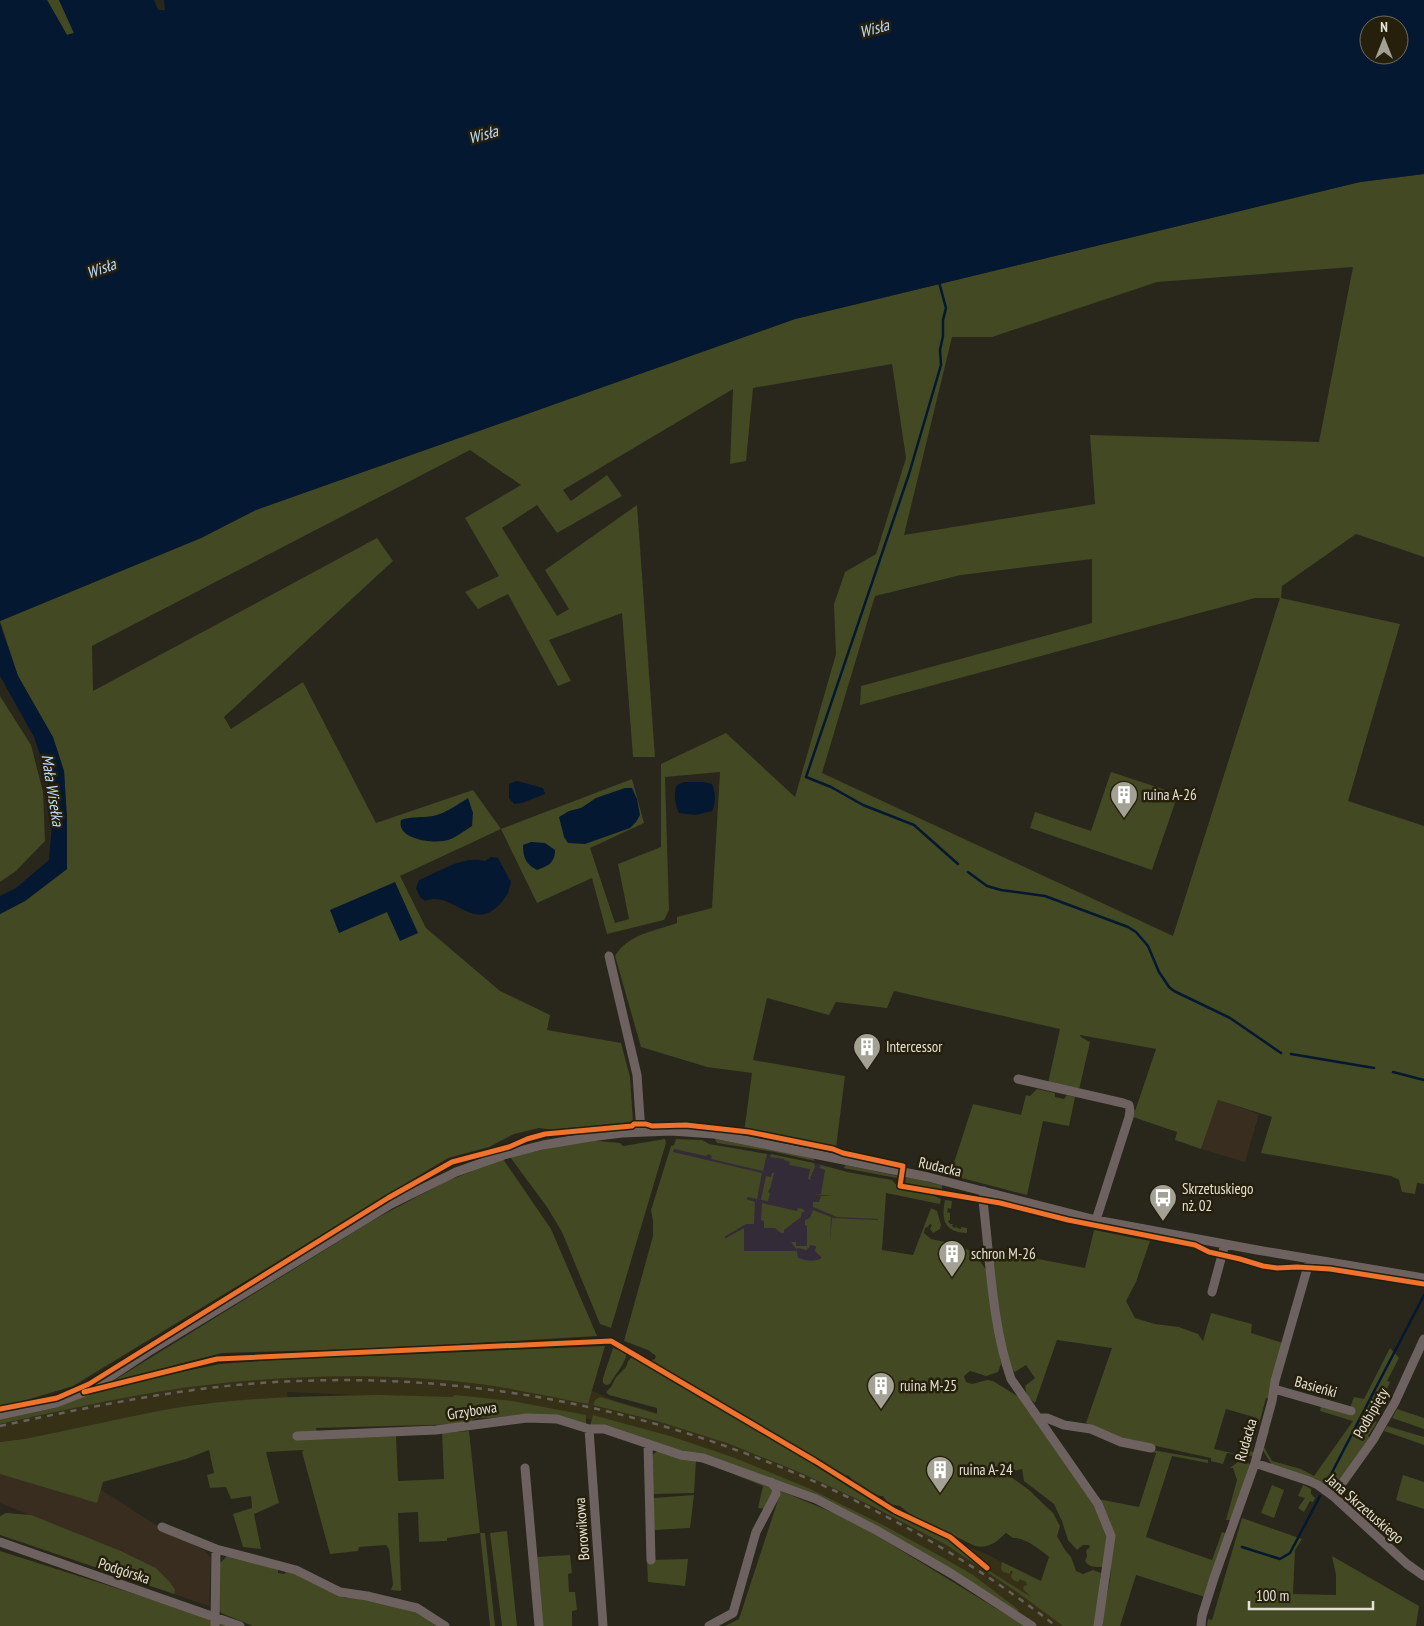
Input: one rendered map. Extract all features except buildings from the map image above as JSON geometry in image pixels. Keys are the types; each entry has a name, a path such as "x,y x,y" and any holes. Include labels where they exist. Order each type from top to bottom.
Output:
{"street":[{"path":"609,956 637,1075 641,1132"},
{"path":"1018,1080 1123,1103 1129,1106 1129,1117 1096,1220"},
{"name":"Rudacka","path":"0,1415 56,1403 92,1389 148,1352 391,1204 456,1172 504,1155 543,1145 590,1137 641,1132 681,1131 714,1134 928,1177 1096,1220 1424,1278"},
{"path":"984,1191 983,1201 998,1329 1011,1380 1098,1504 1111,1536 1098,1626"},
{"path":"1212,1292 1225,1244"},
{"name":"Rudacka","path":"1201,1626 1202,1616 1214,1578 1255,1463 1275,1381 1310,1259"},
{"name":"Podbipięty","path":"1333,1496 1373,1440 1395,1402 1424,1339"},
{"name":"Basieńki","path":"1274,1390 1351,1411"},
{"name":"Grzybowa","path":"297,1436 436,1430 527,1418 557,1419 588,1429 604,1429 680,1455 703,1458 816,1500 876,1530 952,1574 1032,1626"},
{"path":"1040,1421 1042,1418 1047,1418 1060,1424 1091,1429 1121,1442 1151,1448"},
{"name":"Borowikowa","path":"588,1429 603,1626"},
{"path":"648,1444 651,1560"},
{"name":"Jana Skrzetuskiego","path":"1255,1463 1309,1481 1333,1496 1407,1564 1424,1576"},
{"path":"525,1468 538,1626"},
{"path":"709,1626 733,1613 756,1532 776,1494 776,1489 770,1482"},
{"path":"162,1527 216,1549 296,1570 340,1592 367,1596 417,1608 445,1626"},
{"name":"Podgórska","path":"0,1542 215,1621 240,1626"},
{"path":"215,1621 216,1549"}],"shaded area":[{"path":"1218,1100 1259,1114 1245,1162 1201,1149"},
{"path":"677,1140 703,1140 709,1144 823,1165 847,1172 886,1193 882,1247 852,1247 852,1267 760,1268 653,1211"},
{"path":"370,1373 592,1391 616,1401 740,1441 826,1477 954,1541 987,1554 1040,1582 1069,1626 1036,1626 922,1555 766,1474 624,1428 569,1414 461,1400 287,1392 288,1399 200,1404 24,1439 0,1442 0,1422 182,1383"},
{"path":"0,1464 95,1486 156,1525 205,1551 211,1560 209,1606 174,1594 170,1582 156,1568 121,1551 0,1503"}],"green space":[{"path":"47,0 59,0 74,33 67,35"},
{"path":"1424,174 1424,557 1356,534 1282,586 1281,598 1400,624 1348,801 1424,826 1424,1184 1417,1183 1415,1194 1402,1192 1399,1180 1391,1176 1261,1153 1272,1117 1218,1100 1201,1149 1175,1140 1177,1132 1133,1117 1156,1049 1080,1035 1090,1042 1079,1090 1048,1083 1060,1029 894,991 887,1008 836,1002 829,1015 767,998 753,1060 845,1076 836,1148 744,1132 752,1073 707,1067 641,1047 615,956 620,949 635,938 677,923 677,917 712,908 720,772 665,777 669,910 664,920 607,934 592,878 537,903 501,829 400,876 426,928 500,991 550,1015 547,1030 621,1043 630,1077 633,1122 554,1130 539,1128 514,1134 489,1147 448,1158 73,1386 0,1408 0,914 25,901 67,869 67,820 64,771 53,738 18,676 0,621 201,538 255,510 795,319 1360,182","holes":["1353,267 1319,442 1090,435 1095,504 904,535 952,337 992,337 1157,282","892,364 906,458 876,554 845,572 834,604 836,654 795,797 726,733 661,764 661,847 618,864 629,919 615,923 590,848 644,823 632,779 501,829 473,790 376,823 303,682 231,729 224,717 393,561 377,538 93,691 92,646 470,450 521,485 465,518 499,576 465,592 478,609 508,594 558,686 571,681 549,640 622,613 633,757 655,757 637,505 545,570 569,609 557,616 502,528 537,505 557,533 622,496 607,475 571,501 563,490 733,389 730,464 746,461 753,388","1092,559 1092,623 861,686 860,705 1255,598 1280,598 1173,936 822,773 875,596 961,575","387,912 417,933 400,940"]},
{"path":"0,696 31,745 43,792 45,841 16,871 0,882"},
{"path":"1111,772 1178,794 1152,870 1030,828 1035,812 1091,831"},
{"path":"1037,1089 1055,1093 1055,1097 1064,1099 1067,1095 1075,1097 1069,1126 1043,1121 1027,1195 950,1175 973,1104 1021,1115 1026,1095 1030,1096"},
{"path":"665,1139 666,1143 611,1328 600,1324 562,1232 547,1207 510,1157 587,1140 620,1143 623,1146"},
{"path":"676,1139 702,1140 709,1144 767,1154 763,1171 711,1159 712,1156 708,1154 706,1156 674,1149 673,1152 762,1173 757,1199 748,1197 746,1199 755,1202 754,1224 746,1224 724,1237 726,1238 744,1228 744,1251 797,1251 798,1258 816,1260 822,1258 815,1251 816,1246 810,1245 806,1250 797,1248 797,1250 791,1242 796,1242 796,1246 807,1246 807,1226 805,1225 805,1220 810,1218 813,1210 831,1217 830,1242 832,1218 878,1220 837,1217 813,1207 813,1202 819,1202 821,1196 833,1196 814,1194 821,1194 825,1170 819,1168 821,1165 892,1180 899,1188 925,1192 941,1199 940,1204 886,1193 882,1250 913,1255 931,1208 937,1211 941,1225 940,1229 933,1233 930,1229 932,1225 930,1224 925,1228 924,1233 931,1239 959,1245 974,1253 987,1271 1001,1364 998,1372 986,1376 970,1371 964,1376 966,1382 972,1384 987,1380 993,1381 1019,1397 1101,1516 1107,1537 1103,1567 1093,1567 1085,1561 1089,1545 1083,1545 1077,1550 1068,1540 1054,1504 1024,1481 1022,1469 1009,1472 1003,1470 1003,1467 1009,1466 1011,1469 1013,1468 1012,1462 978,1472 969,1465 966,1468 971,1477 995,1471 1011,1477 1029,1490 1053,1513 1060,1526 1057,1536 1071,1557 1076,1571 1083,1574 1093,1570 1101,1573 1095,1626 1063,1626 1017,1592 948,1546 874,1507 799,1472 727,1443 657,1421 593,1405 595,1400 600,1397 657,1414 657,1408 609,1395 606,1392 633,1356 649,1361 655,1359 656,1356 648,1350 624,1341 653,1236 651,1210 671,1146 674,1145","holes":["824,1470 849,1476 864,1490 878,1496 883,1496 888,1504 900,1506 911,1515 975,1546 988,1546 1006,1533 1013,1538 1027,1542 1049,1557 1041,1581 1002,1562 1001,1569 1003,1572 1010,1574 1010,1571 1013,1571 1011,1576 1013,1580 1018,1582 1020,1579 1026,1582 1027,1585 1023,1589 1031,1597 983,1567 954,1543"]},
{"path":"715,1139 813,1158 815,1161 775,1152 717,1143"},
{"path":"771,1154 814,1163 815,1167 810,1178 812,1180 808,1179 810,1169 789,1165 790,1162 784,1159 770,1157"},
{"path":"503,1159 551,1229 597,1336 391,1348 222,1353 113,1381 375,1219 447,1181"},
{"path":"846,1165 897,1176 897,1178 843,1168"},
{"path":"772,1173 774,1173 768,1192 770,1193 768,1201 761,1200 766,1176 771,1177"},
{"path":"906,1177 942,1185 942,1191 905,1184"},
{"path":"945,1200 952,1201 951,1209 948,1208 947,1212 950,1213 950,1220 948,1221 950,1224 953,1224 952,1226 955,1228 956,1226 961,1229 961,1227 967,1228 967,1233 953,1230 946,1224 944,1219"},
{"path":"762,1203 797,1211 798,1208 803,1209 805,1212 802,1212 801,1217 784,1230 784,1233 781,1233 775,1228 764,1228 764,1221 761,1220"},
{"path":"1094,1230 1150,1241 1136,1282 1126,1301 1135,1318 1155,1324 1179,1327 1198,1334 1203,1341 1211,1313 1252,1324 1251,1333 1283,1343 1269,1398 1266,1398 1259,1424 1255,1423 1257,1418 1226,1409 1214,1449 1237,1454 1249,1446 1254,1428 1257,1428 1251,1451 1254,1453 1252,1456 1227,1453 1223,1464 1211,1461 1211,1458 1115,1437 1086,1423 1112,1348 1057,1340 1035,1403 1027,1396 1025,1386 1035,1378 1026,1365 1015,1372 1012,1370 1002,1340 992,1250 1085,1268"},
{"path":"605,1346 588,1404 494,1386 441,1380 362,1376 281,1378 163,1391 101,1402 0,1424 0,1419 55,1408 103,1388 220,1364 273,1360"},
{"path":"613,1348 627,1353 622,1366 610,1384 606,1385 603,1383 603,1378"},
{"path":"1390,1348 1399,1358 1387,1381 1390,1382 1383,1398 1377,1401 1379,1407 1374,1416 1371,1416 1373,1421 1377,1422 1368,1436 1371,1438 1336,1485 1328,1487 1312,1478 1272,1465 1262,1449 1267,1431 1269,1431 1264,1447 1272,1461 1301,1469 1314,1476 1353,1421 1320,1411 1321,1406 1352,1416 1353,1412 1350,1408 1354,1397 1364,1399"},
{"path":"379,1395 452,1397 455,1395 512,1401 586,1415 586,1425 563,1417 476,1418 466,1424 316,1428 318,1438 396,1436 398,1481 444,1479 442,1433 469,1431 480,1533 447,1538 447,1541 419,1542 418,1512 398,1513 401,1591 391,1590 393,1584 389,1549 386,1545 359,1547 358,1551 330,1554 302,1452 304,1450 266,1452 279,1503 254,1514 261,1549 243,1547 233,1514 252,1508 251,1496 231,1499 226,1487 210,1488 207,1475 214,1473 209,1450 186,1459 103,1482 97,1503 0,1474 0,1442 24,1439 141,1414 205,1404 280,1398"},
{"path":"1397,1409 1424,1418 1424,1429 1392,1418"},
{"path":"593,1415 670,1436 735,1458 808,1488 942,1557 973,1575 1019,1610 1016,1613 846,1511 678,1450 590,1426"},
{"path":"1387,1426 1424,1437 1424,1445 1384,1431"},
{"path":"659,1450 696,1460 694,1493 653,1494 652,1455"},
{"path":"1153,1450 1208,1460 1208,1463 1172,1456 1146,1537 1212,1560 1222,1532 1227,1534 1205,1597 1136,1575 1120,1626 1103,1626 1103,1614 1110,1580 1113,1539 1098,1499 1139,1507 1156,1453 1151,1452"},
{"path":"1239,1461 1250,1464 1231,1520 1226,1520 1237,1480 1233,1468 1230,1468"},
{"path":"721,1467 770,1485 772,1494 767,1509 758,1508 763,1486 718,1468"},
{"path":"1403,1475 1424,1482 1424,1509 1396,1500"},
{"path":"1272,1485 1284,1490 1274,1518 1261,1513"},
{"path":"1303,1485 1311,1489 1311,1494 1315,1498 1313,1502 1310,1501 1304,1512 1298,1508 1305,1498 1298,1496"},
{"path":"781,1491 853,1521 1025,1626 725,1626 739,1619"},
{"path":"694,1495 690,1528 654,1530 653,1498"},
{"path":"6,1513 31,1515 121,1551 156,1568 170,1582 175,1590 174,1594 0,1535 0,1516"},
{"path":"1242,1518 1302,1539 1295,1550 1293,1594 1336,1595 1336,1575 1332,1556 1419,1606 1416,1626 1207,1626 1208,1619 1212,1620"},
{"path":"507,1531 517,1626 502,1626 490,1533"},
{"path":"480,1533 485,1533 495,1626 490,1626"},
{"path":"0,1551 201,1615 230,1626 0,1626"},
{"path":"570,1555 572,1573 568,1574 569,1592 575,1592 577,1610 572,1611 572,1626 541,1626 536,1557"},
{"path":"227,1556 278,1568 278,1573 285,1574 286,1569 345,1598 359,1598 413,1610 436,1626 253,1626 221,1613 219,1609 220,1563"},
{"path":"688,1559 685,1586 648,1582 647,1560"}],"water":[{"name":"Wisła","path":"0,0 47,0 67,35 74,33 59,0 154,0 158,10 165,10 164,0 1424,0 1424,174 1360,182 795,319 256,510 201,538 0,621"},
{"name":"Mała Wisełka","path":"0,624 18,676 53,737 64,771 67,869 25,901 0,914 0,896 16,888 49,860 53,812 46,772 34,737 0,676"},
{"path":"517,781 543,788 545,794 522,803 514,804 509,798 509,784"},
{"path":"684,782 712,784 715,798 712,811 696,815 679,813 675,792 677,785"},
{"path":"625,788 632,788 637,799 640,815 630,828 585,844 568,843 564,837 559,817 569,811 581,808 596,798"},
{"path":"468,798 473,813 472,826 451,839 426,841 410,836 401,827 401,820 438,815"},
{"path":"531,842 545,843 555,850 552,861 537,870 528,863 524,854 523,845"},
{"path":"491,857 498,858 511,882 505,898 488,913 479,915 470,913 444,901 435,899 425,901 420,897 416,888 419,880 460,862 468,860 485,861"},
{"path":"395,882 418,933 400,941 387,912 339,933 330,910"}],"waterway":[{"path":"939,282 946,308 940,350 941,365 909,474 806,777 831,787 863,805 914,825 958,864"},
{"path":"968,872 987,886 1001,890 1045,896 1128,927 1136,932 1148,946 1159,972 1169,987 1230,1018 1281,1053"},
{"path":"1291,1054 1374,1068"},
{"path":"1393,1072 1424,1080"},
{"path":"1326,1484 1424,1295"},
{"path":"1242,1547 1280,1559 1290,1553 1320,1496"}],"railway":[{"path":"0,1426 111,1403 186,1391 261,1383 299,1381 401,1382 502,1391 601,1410 699,1437 794,1473 886,1516 973,1567 1056,1626"}],"cycle path":[{"path":"0,1409 57,1398 89,1384 388,1198 452,1162 509,1147 545,1134 632,1126 634,1124 652,1126 686,1125 749,1132 833,1149 843,1153 903,1166 900,1186 1000,1203 1068,1220 1195,1245 1209,1252 1263,1266 1330,1269 1424,1284"},
{"path":"84,1392 217,1359 611,1341 815,1461 895,1511 950,1537 987,1568"}],"place":[{"name":"ruina A-26","path":"1124,819"},
{"name":"Intercessor","path":"867,1071"},
{"name":"Skrzetuskiego nż. 02","path":"1163,1222"},
{"name":"schron M-26","path":"952,1278"},
{"name":"ruina M-25","path":"881,1410"},
{"name":"ruina A-24","path":"940,1494"}]}
